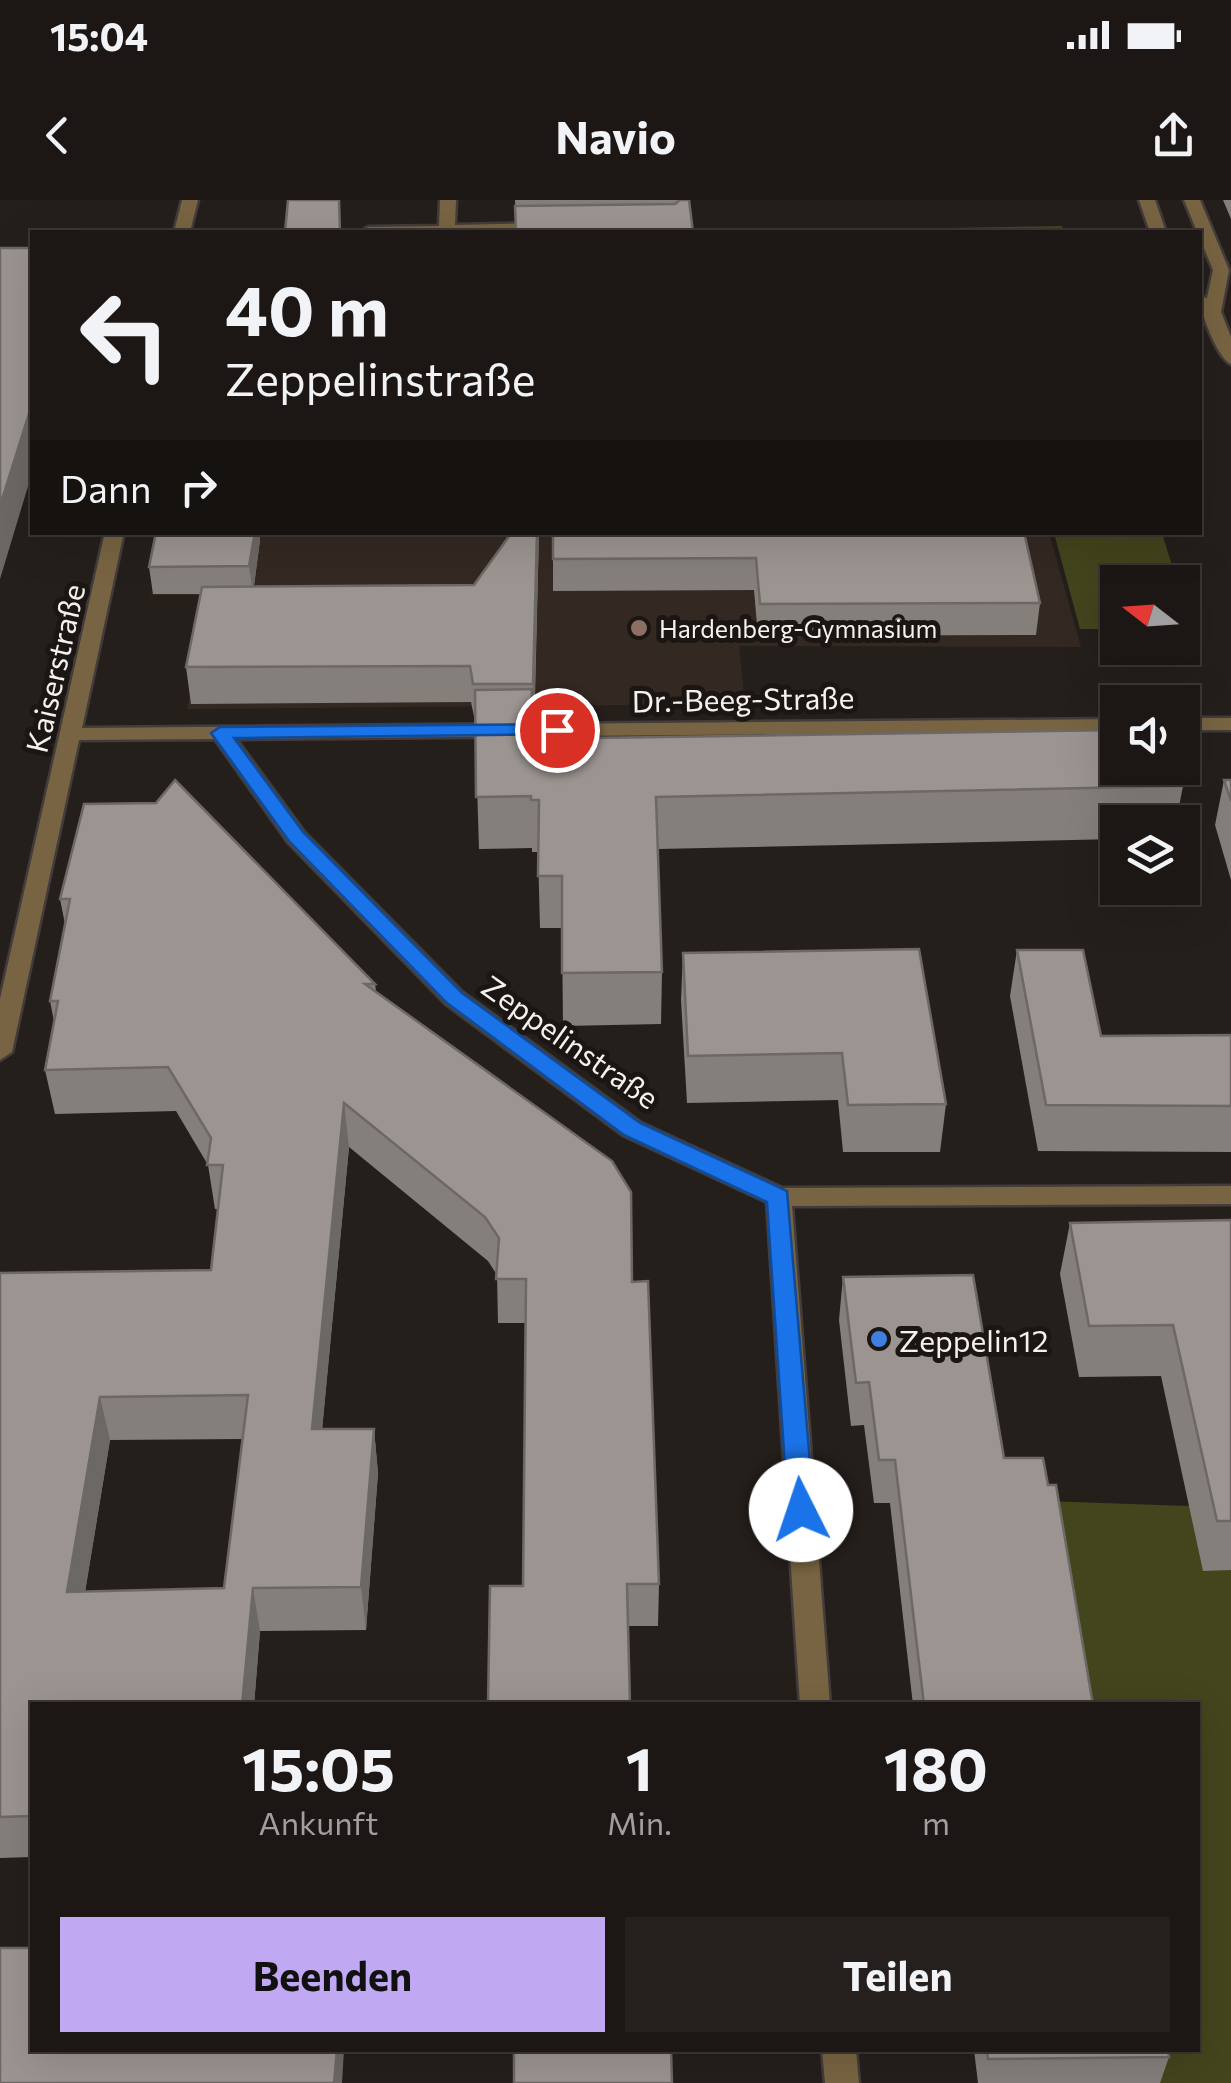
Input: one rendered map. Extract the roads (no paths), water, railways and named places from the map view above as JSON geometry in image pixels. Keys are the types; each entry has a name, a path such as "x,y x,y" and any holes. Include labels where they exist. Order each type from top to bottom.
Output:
{"street":[{"path":"182,230 190,200"},
{"path":"448,200 446,230 560,228"},
{"path":"1147,200 1157,230"},
{"path":"1192,200 1220,270 1206,306 1231,359"},
{"name":"Kaiserstraße","path":"0,1052 114,535"},
{"path":"1200,724 1231,724"},
{"name":"Dr.-Beeg-Straße","path":"70,734 1100,725"},
{"name":"Zeppelinstraße","path":"220,733 296,837 454,998 632,1129 778,1197 1231,1195"},
{"path":"778,1197 815,1702"},
{"path":"840,2052 842,2083"}],"place":[{"name":"Hardenberg-Gymnasium","path":"639,628"},
{"name":"Zeppelin12","path":"879,1339"}]}
